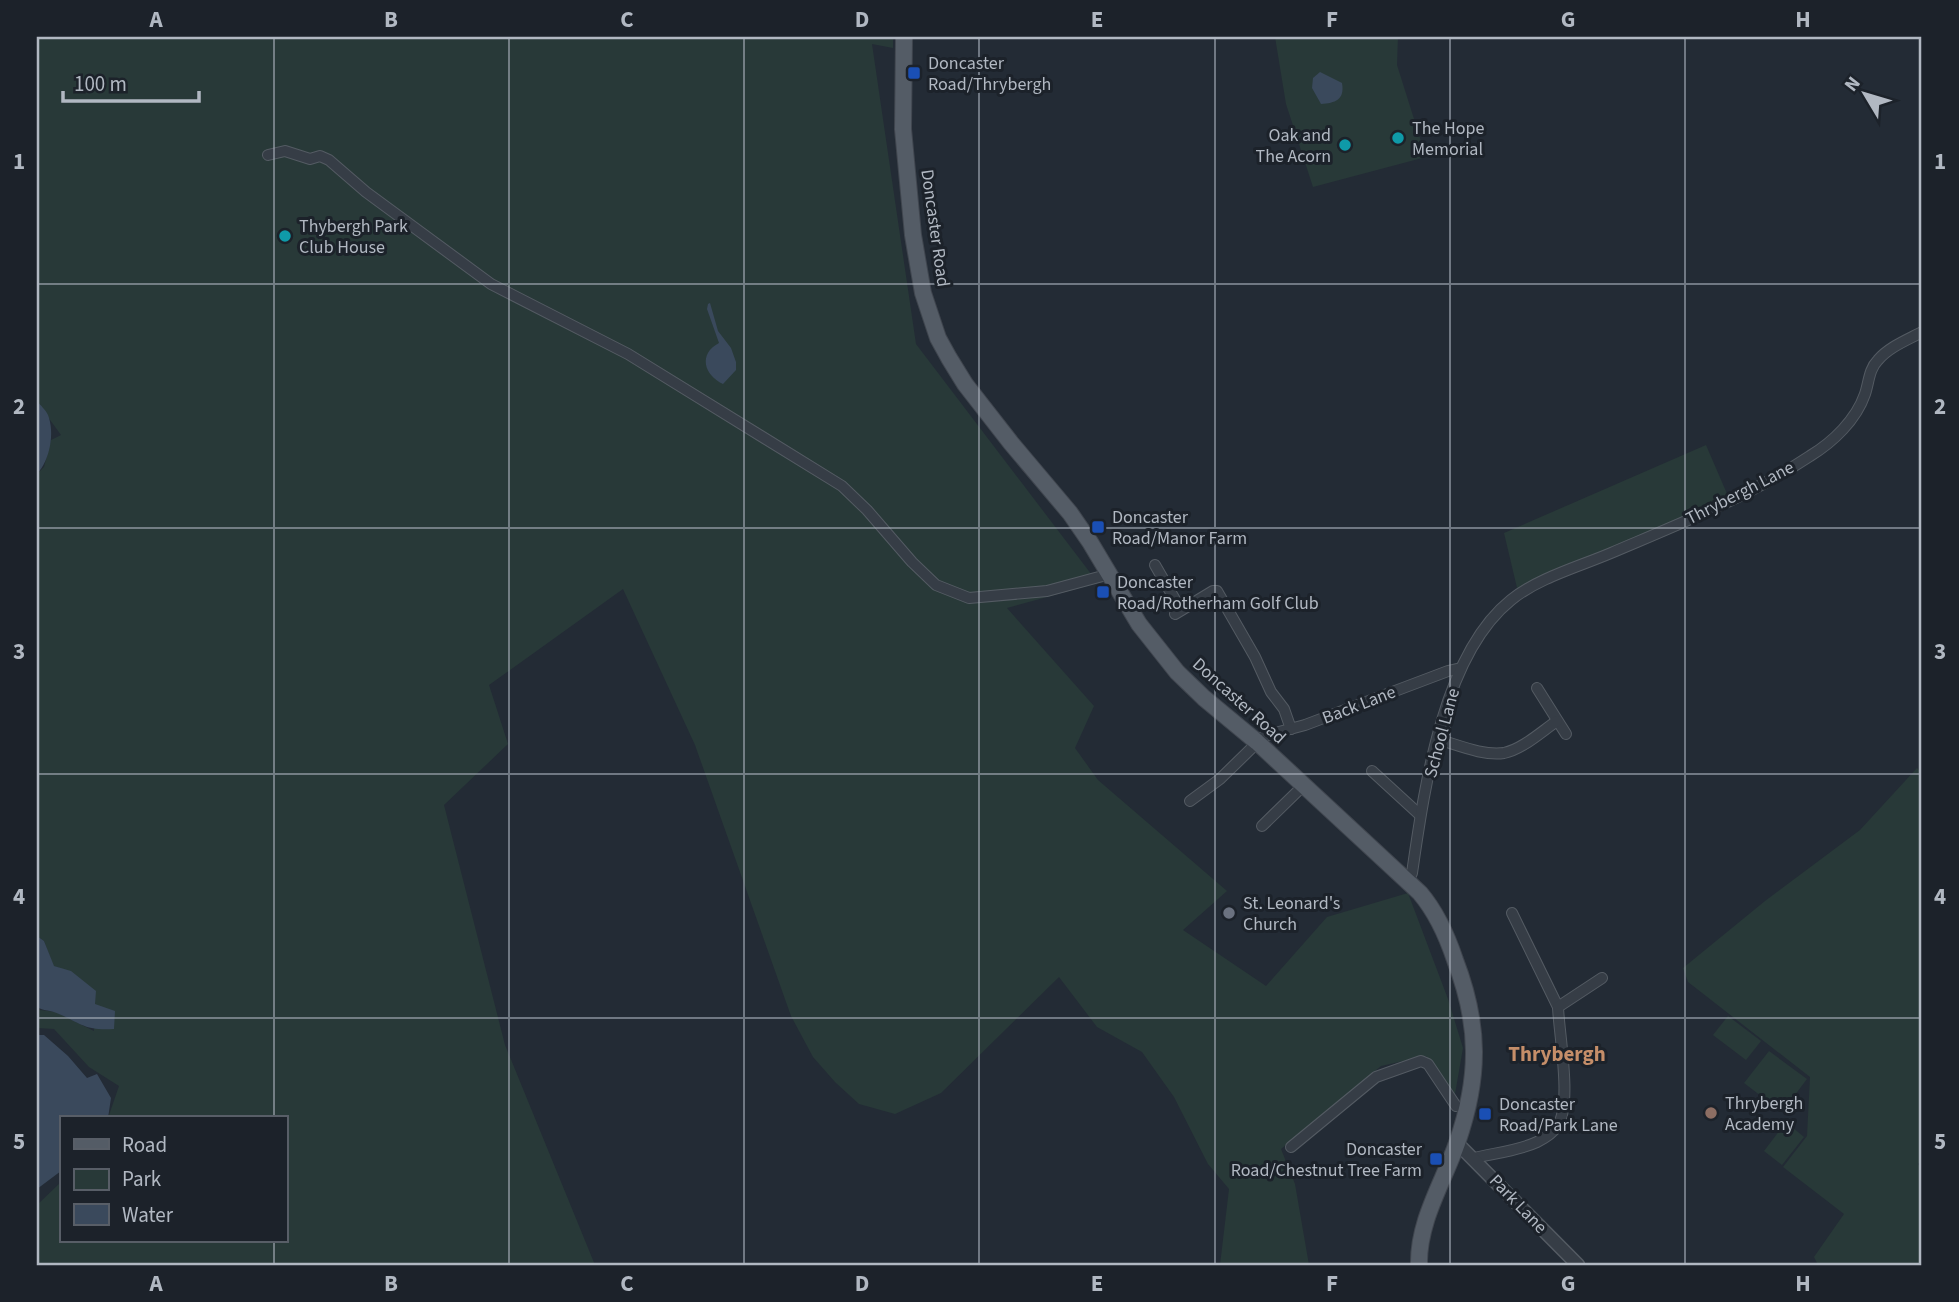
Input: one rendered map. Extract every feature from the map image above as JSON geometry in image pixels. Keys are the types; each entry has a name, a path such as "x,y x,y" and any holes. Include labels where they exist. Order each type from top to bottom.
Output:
{"main road":[{"name":"Doncaster Road","path":"904,37 903,129 912,223 921,282 934,327 949,358 965,384 1070,513 1139,624 1169,662 1203,698 1257,742 1408,881 1431,906 1440,923 1464,981 1470,1003 1474,1026 1475,1072 1471,1098 1457,1143 1421,1236 1419,1265"}],"street":[{"path":"268,155 285,151 310,159 320,156 329,160 366,192 491,284 628,354 842,486 936,585 969,598 1047,591 1110,574"},
{"name":"Thrybergh Lane","path":"1510,601 1539,584 1695,518 1783,474 1827,446 1852,419 1877,360 1895,345 1922,332"},
{"path":"1155,565 1178,612 1213,591 1217,592 1255,657 1271,692 1284,709 1291,729"},
{"name":"School Lane","path":"1408,881 1412,873 1420,815 1437,739 1461,668 1489,624 1510,601"},
{"name":"Back Lane","path":"1257,742 1273,733 1291,729 1461,668"},
{"path":"1536,688 1566,734"},
{"path":"1437,739 1488,753 1504,753 1518,748 1557,721"},
{"path":"1190,801 1220,779 1257,742"},
{"path":"1372,771 1420,815"},
{"path":"1262,826 1303,786"},
{"path":"1474,1158 1534,1143 1553,1131 1562,1115 1564,1070 1558,1007 1512,913"},
{"path":"1558,1007 1602,978"},
{"path":"1291,1147 1376,1077 1421,1062 1428,1064 1456,1106"},
{"name":"Park Lane","path":"1457,1143 1578,1265"}],"green space":[{"path":"37,37 893,37 893,48 872,44 916,344 1098,583 1007,608 1094,706 1075,748 1098,780 1227,891 1183,930 1266,986 1327,917 1408,893 1448,999 1463,1048 1455,1094 1426,1056 1381,1066 1281,1149 1295,1184 1309,1265 1220,1265 1229,1189 1208,1164 1174,1097 1142,1052 1097,1027 1059,977 941,1093 895,1114 859,1104 813,1057 791,1016 695,745 623,589 489,685 508,744 444,805 505,1045 595,1265 37,1265 37,1205 60,1183 60,1242 287,1242 287,1116 109,1116 119,1086 89,1067 54,1029 37,1028 37,1007 40,1010 56,1012 94,1031 93,1008 88,990 75,976 53,966 44,941 37,936 37,474 44,467 51,440 61,435 37,402"},
{"path":"1275,37 1398,37 1397,65 1426,157 1313,187 1286,104"},
{"path":"1706,445 1728,496 1518,592 1504,533"},
{"path":"1917,768 1922,773 1922,1160 1918,1164 1922,1170 1922,1265 1818,1265 1814,1257 1844,1214 1783,1167 1807,1136 1810,1077 1688,982 1683,968 1765,901 1860,830"},
{"path":"1728,1016 1761,1041 1746,1060 1713,1035"},
{"path":"1769,1051 1807,1079 1782,1112 1744,1083"},
{"path":"1786,1122 1804,1137 1782,1165 1764,1151"}],"water":[{"path":"1320,72 1342,83 1343,89 1338,100 1321,104 1312,88 1313,78"},
{"path":"710,303 718,331 731,348 736,362 736,370 723,384 711,375 706,364 708,353 719,343 707,309"},
{"path":"37,401 48,415 51,438 48,454 37,474"},
{"path":"37,936 44,941 54,966 71,971 96,991 95,1004 115,1011 114,1029 90,1028 37,1007"},
{"path":"37,1035 44,1035 68,1056 87,1078 97,1074 111,1098 108,1116 60,1116 60,1172 37,1189"}],"place":[{"name":"Doncaster Road/Thrybergh","path":"914,73"},
{"name":"The Hope Memorial","path":"1398,138"},
{"name":"Oak and The Acorn","path":"1345,145"},
{"name":"Thybergh Park Club House","path":"285,236"},
{"name":"Doncaster Road/Manor Farm","path":"1098,527"},
{"name":"Doncaster Road/Rotherham Golf Club","path":"1103,592"},
{"name":"St. Leonard's Church","path":"1229,913"},
{"name":"Thrybergh Academy","path":"1711,1113"},
{"name":"Doncaster Road/Park Lane","path":"1485,1114"},
{"name":"Doncaster Road/Chestnut Tree Farm","path":"1436,1159"}],"district":[{"name":"Thrybergh","path":"1557,1054"}]}
